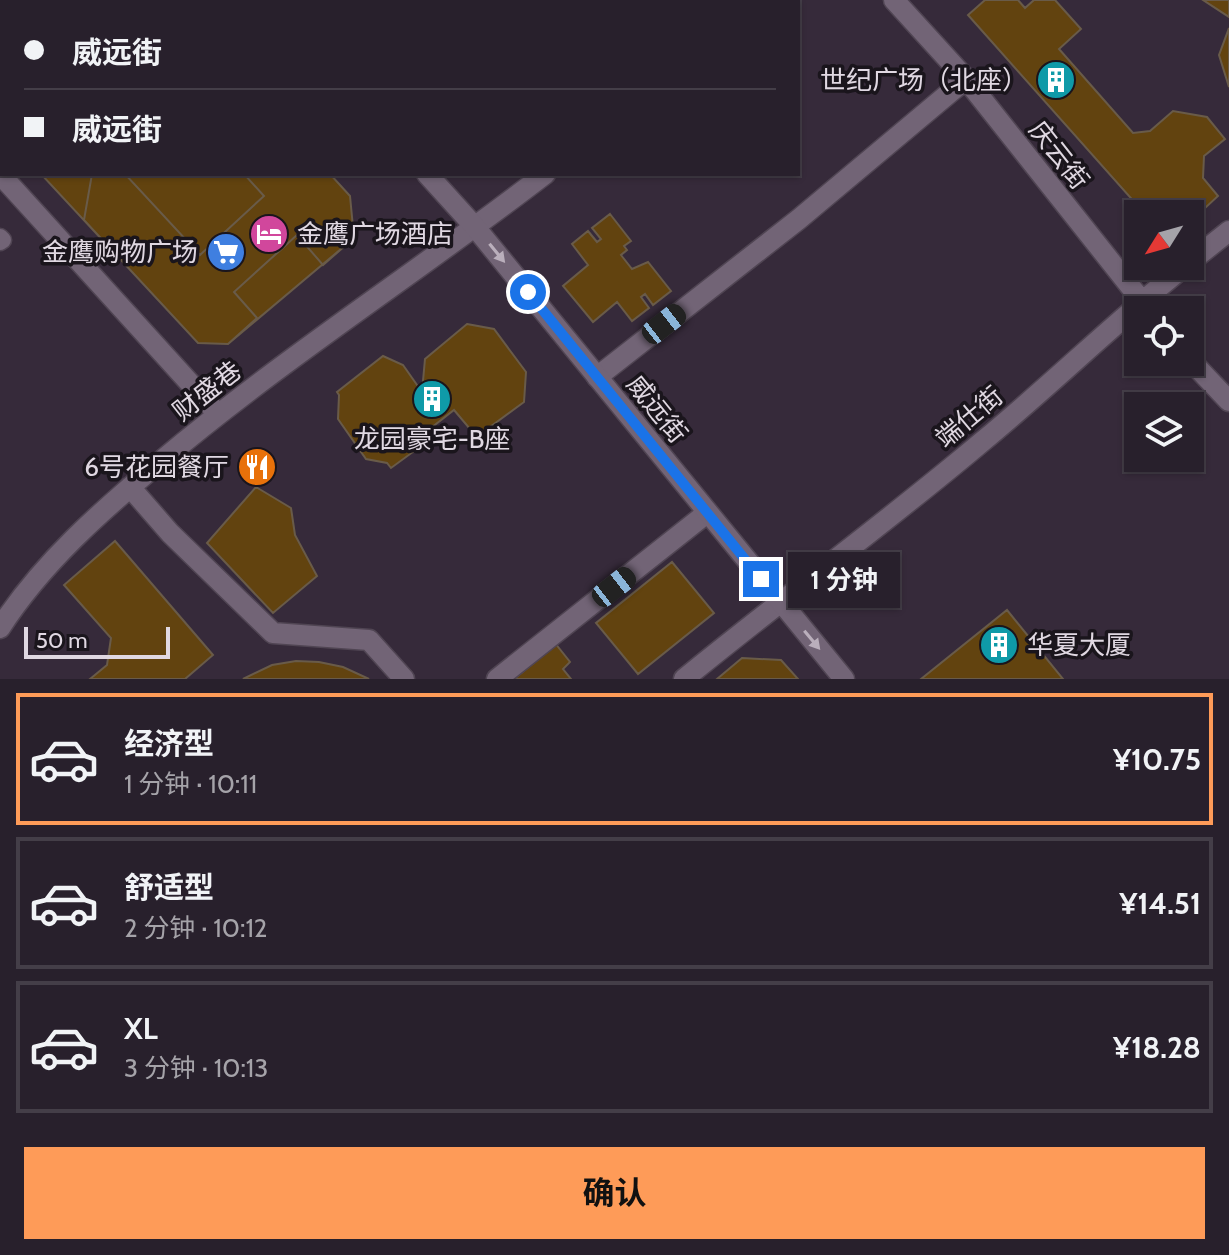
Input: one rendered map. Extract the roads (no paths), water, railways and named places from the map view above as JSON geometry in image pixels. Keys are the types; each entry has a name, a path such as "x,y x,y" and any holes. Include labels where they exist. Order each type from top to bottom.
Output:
{"street":[{"name":"庆云街","path":"894,0 966,79 1138,296"},
{"path":"597,377 799,219 966,79"},
{"path":"2,176 217,413"},
{"name":"威远街","path":"429,176 475,227 844,679"},
{"name":"财盛巷","path":"0,628 58,554 217,413 542,176"},
{"path":"1204,251 1229,231"},
{"name":"端仕街","path":"1154,296 1171,280"},
{"name":"端仕街","path":"684,679 983,441 1124,323"},
{"path":"1204,375 1229,401"},
{"path":"130,487 170,533 273,633 369,640 404,679"},
{"path":"497,679 707,513"}],"place":[{"name":"世纪广场（北座）","path":"1056,80"},
{"name":"金鹰广场酒店","path":"269,234"},
{"name":"金鹰购物广场","path":"226,252"},
{"name":"龙园豪宅-B座","path":"432,399"},
{"name":"6号花园餐厅","path":"257,467"},
{"name":"华夏大厦","path":"999,645"}]}
